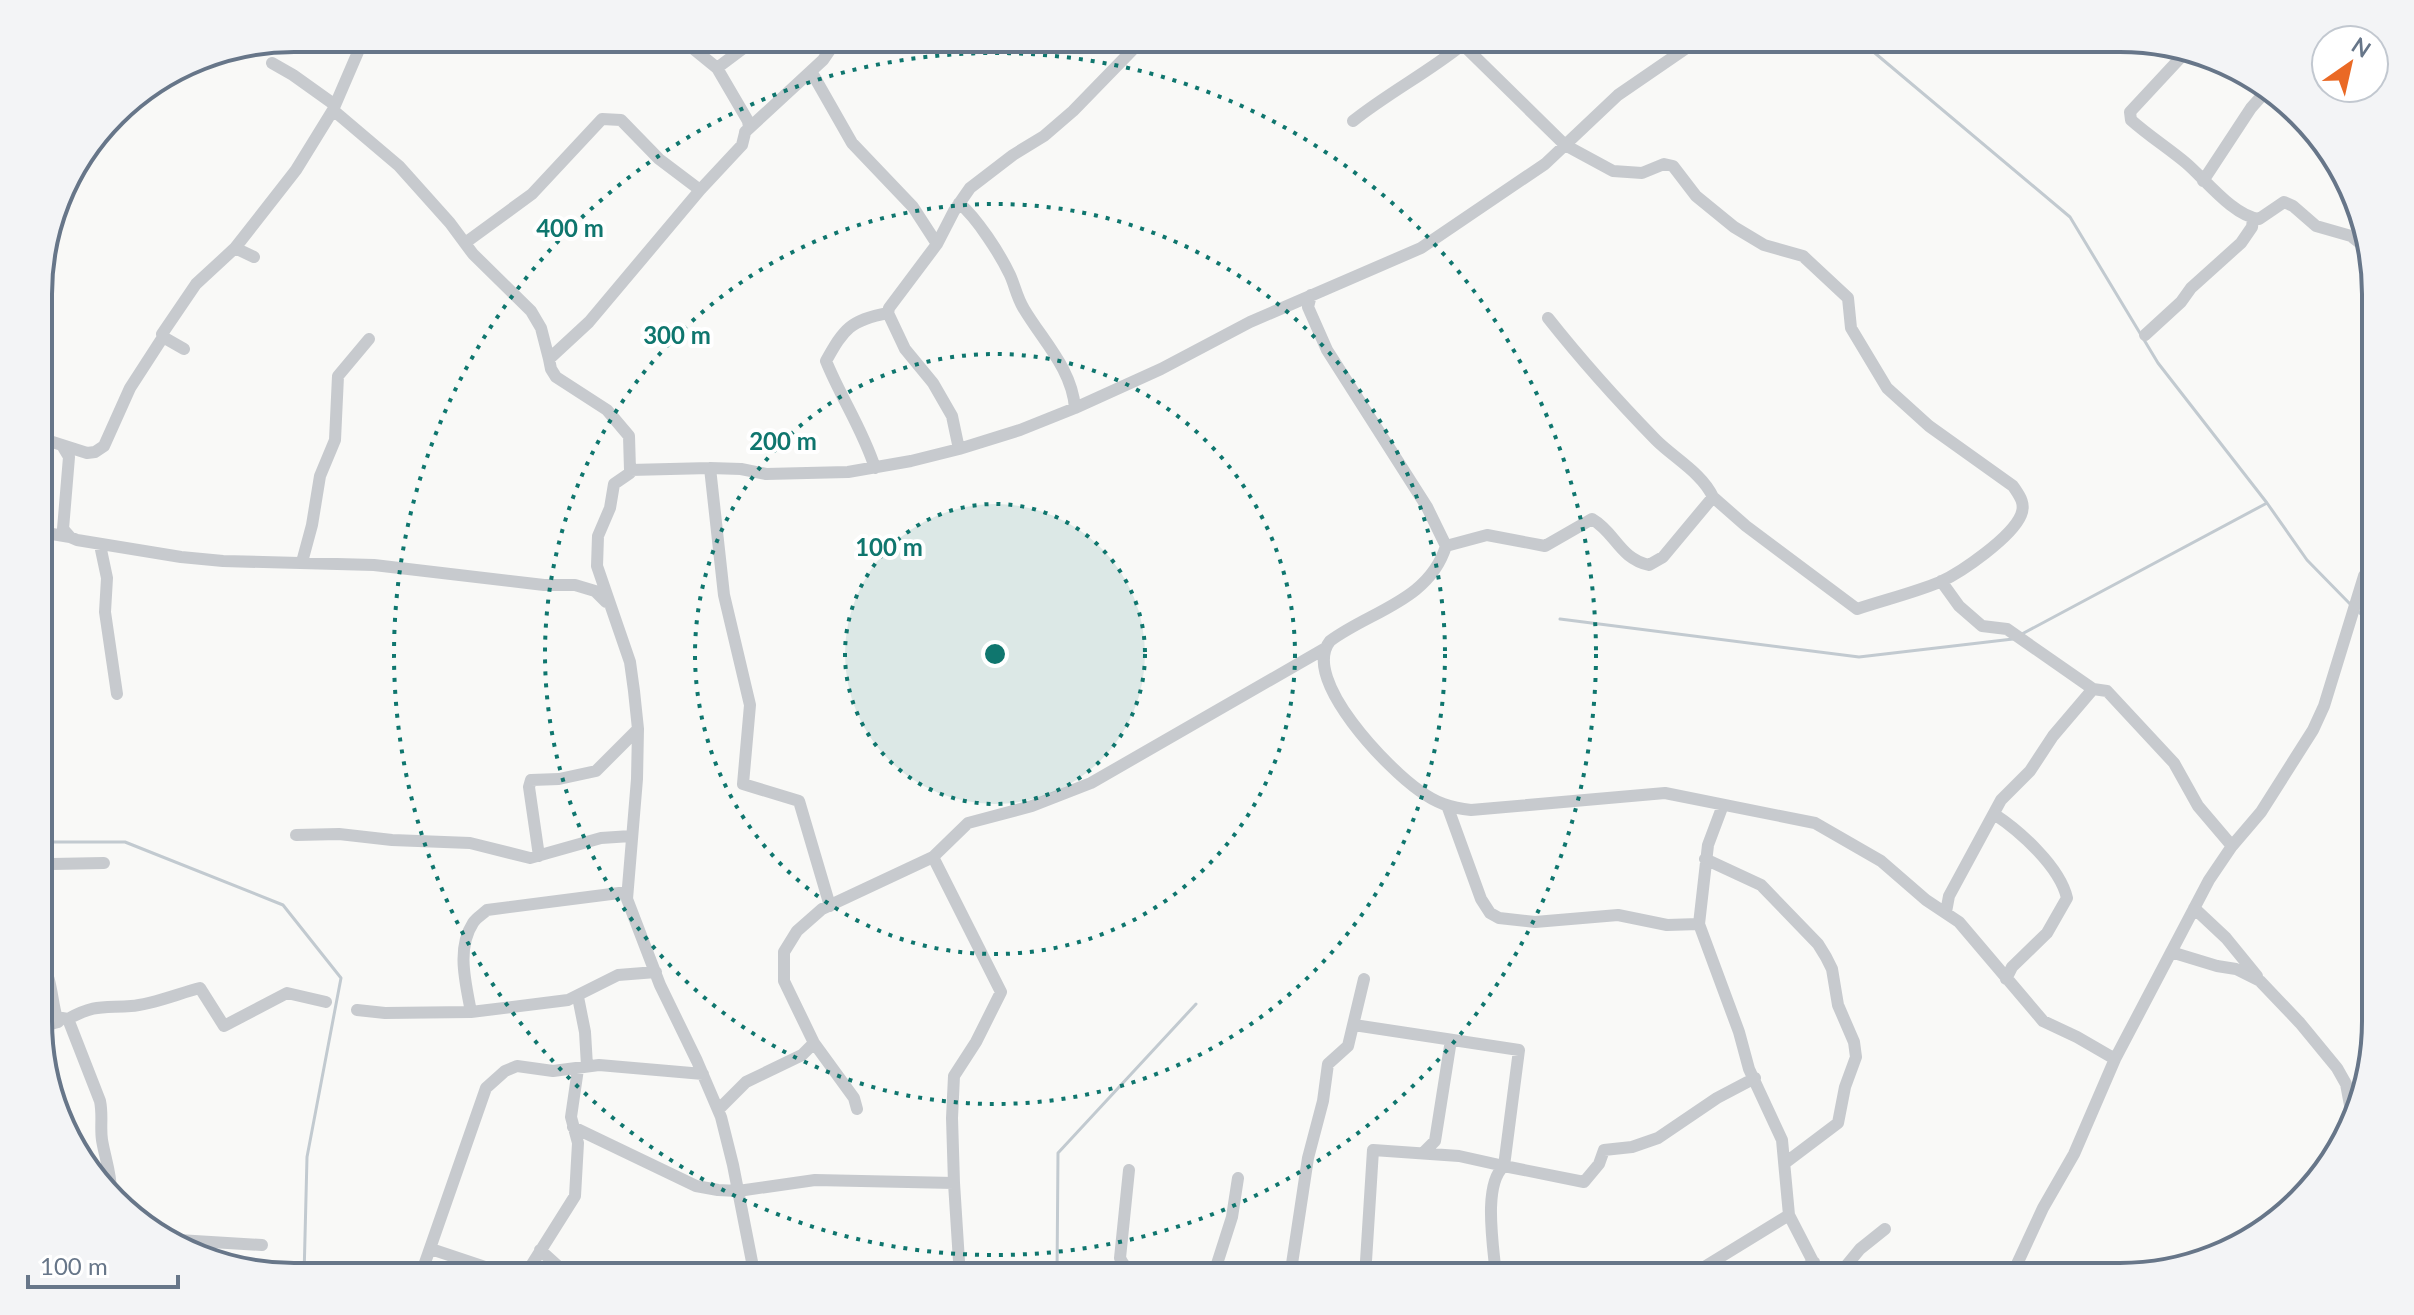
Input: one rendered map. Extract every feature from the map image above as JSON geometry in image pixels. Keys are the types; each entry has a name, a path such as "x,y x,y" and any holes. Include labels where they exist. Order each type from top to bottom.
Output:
{"street":[{"path":"53,443 87,453 104,446 130,388 162,334 196,284 235,248 287,182 334,108 358,52"},
{"path":"549,359 589,322 742,145 749,127 748,121 717,68 697,52"},
{"path":"717,68 738,52"},
{"path":"745,133 828,52"},
{"path":"875,468 866,439 842,399 826,361 839,338 861,318 888,313 937,244 959,203 980,179 1044,136 1130,52"},
{"path":"1353,121 1401,86 1433,68 1449,52"},
{"path":"1469,52 1565,145 1613,171 1642,173 1664,164 1673,166 1696,196 1734,227 1764,245 1803,256 1848,298 1851,328 1887,388 1929,426 2013,486 2022,500 2021,514 2002,538 1975,561 1941,581 1857,609 1746,526 1713,497 1707,484 1659,443 1597,377 1548,318"},
{"path":"630,470 710,468 766,474 848,472 959,449 1020,430 1161,369 1250,322 1293,303 1310,301 1421,248 1545,164 1618,95 1681,52"},
{"path":"2179,59 2129,116 2149,136 2189,166 2213,192 2253,219 2259,219 2284,202 2316,226 2355,239"},
{"path":"272,63 312,87 399,166 465,243 531,311 541,328 551,369 556,377 607,410 629,436 630,473 614,484 610,508 598,536 597,566 630,662 638,729 627,892 632,915 718,1110 752,1263"},
{"path":"811,71 852,143 913,207 937,244"},
{"path":"2203,181 2260,98"},
{"path":"465,243 532,194 602,119 621,120 659,159 700,190"},
{"path":"959,203 969,211 1010,275 1021,304 1074,389 1075,408"},
{"path":"2145,335 2241,243 2252,227 2253,219"},
{"path":"235,248 254,257"},
{"path":"857,1109 854,1098 814,1043 784,981 784,952 797,931 830,906 933,857 968,823 1032,806 1091,783 1324,649 1338,635 1372,619 1410,594 1428,577 1443,556 1446,546 1427,507 1327,350 1310,301"},
{"path":"888,313 905,349 933,383 952,416 959,449"},
{"path":"163,337 184,349"},
{"path":"302,562 320,476 335,440 338,376 369,339"},
{"path":"63,447 69,457 63,529 70,537"},
{"path":"710,468 724,595 750,705 743,784 799,801 830,906"},
{"path":"1446,546 1487,535 1545,546 1592,519 1603,526 1634,562 1649,565 1663,557 1713,497"},
{"path":"53,534 100,545 223,561 374,565 544,585 575,585 595,591 611,607"},
{"path":"100,545 107,578 105,612 117,694"},
{"path":"1941,581 1959,606 1982,626 2007,629 2093,689 2107,691 2174,763 2198,806 2232,846"},
{"path":"2018,1262 2043,1208 2074,1154 2115,1059 2194,908 2232,846 2261,812 2313,730 2324,706 2362,582"},
{"path":"1324,649 1322,662 1353,726 1418,790 1448,808 1471,810 1665,793 1815,823 1881,861 1926,900 1959,922 2043,1021 2115,1059"},
{"path":"1946,912 1949,896 2001,800 2030,771 2053,736 2093,689"},
{"path":"539,856 529,787 531,780 559,779 596,771 638,729"},
{"path":"1723,805 1713,826 1705,859 1699,924 1735,1019 1749,1069 1778,1127 1785,1163 1789,1215 1814,1262"},
{"path":"1448,808 1481,899 1490,913 1499,918 1535,922 1618,915 1667,925 1699,924"},
{"path":"1994,814 2017,829 2029,842 2058,878 2067,898 2047,933 2012,967 2006,979"},
{"path":"296,835 339,834 470,843 518,857 539,856 601,838 631,836"},
{"path":"933,857 1001,992 976,1042 954,1076 952,1118 959,1263"},
{"path":"1705,859 1761,885 1818,944 1832,969 1838,1005 1854,1042 1855,1067 1845,1087 1838,1123 1785,1163"},
{"path":"52,864 104,863"},
{"path":"471,1012 463,963 465,947 473,923 487,910 627,892"},
{"path":"2194,908 2226,938 2337,1068 2346,1084 2349,1099"},
{"path":"2171,952 2236,969 2260,981"},
{"path":"357,1010 385,1013 471,1012 578,997 618,975 656,972"},
{"path":"1292,1262 1308,1158 1323,1101 1328,1064 1348,1046 1364,979"},
{"path":"52,1023 107,1005 133,1006 200,988 224,1026 287,993 326,1002"},
{"path":"532,1263 575,1196 578,1143 571,1117 582,1068 585,1032 578,997"},
{"path":"52,1006 63,1020 100,1101 102,1138 111,1179"},
{"path":"1354,1025 1519,1050 1504,1166 1494,1181 1492,1221 1495,1262"},
{"path":"1423,1153 1435,1141 1451,1040"},
{"path":"718,1110 746,1082 802,1055 814,1043"},
{"path":"426,1263 486,1088 509,1067 553,1071 599,1065 703,1074"},
{"path":"1366,1262 1373,1150 1459,1156 1584,1182 1599,1164 1604,1150 1632,1147 1658,1138 1717,1098 1755,1078"},
{"path":"573,1127 696,1186 738,1191 815,1180 954,1183"},
{"path":"1122,1263 1129,1170"},
{"path":"1217,1262 1232,1217 1238,1178"},
{"path":"1712,1262 1789,1215"},
{"path":"1849,1262 1885,1229"},
{"path":"194,1241 262,1245"},
{"path":"431,1249 473,1263"},
{"path":"540,1250 554,1263"}],"waterway":[{"path":"1874,52 2070,217 2158,363 2267,503 2307,560 2352,606"},
{"path":"2020,635 2267,503"},
{"path":"2358,611 2362,615"},
{"path":"1560,619 1859,657 2013,639"},
{"path":"52,842 125,842 283,905 341,978 307,1157 304,1263"},
{"path":"1057,1263 1058,1153 1196,1004"}]}
